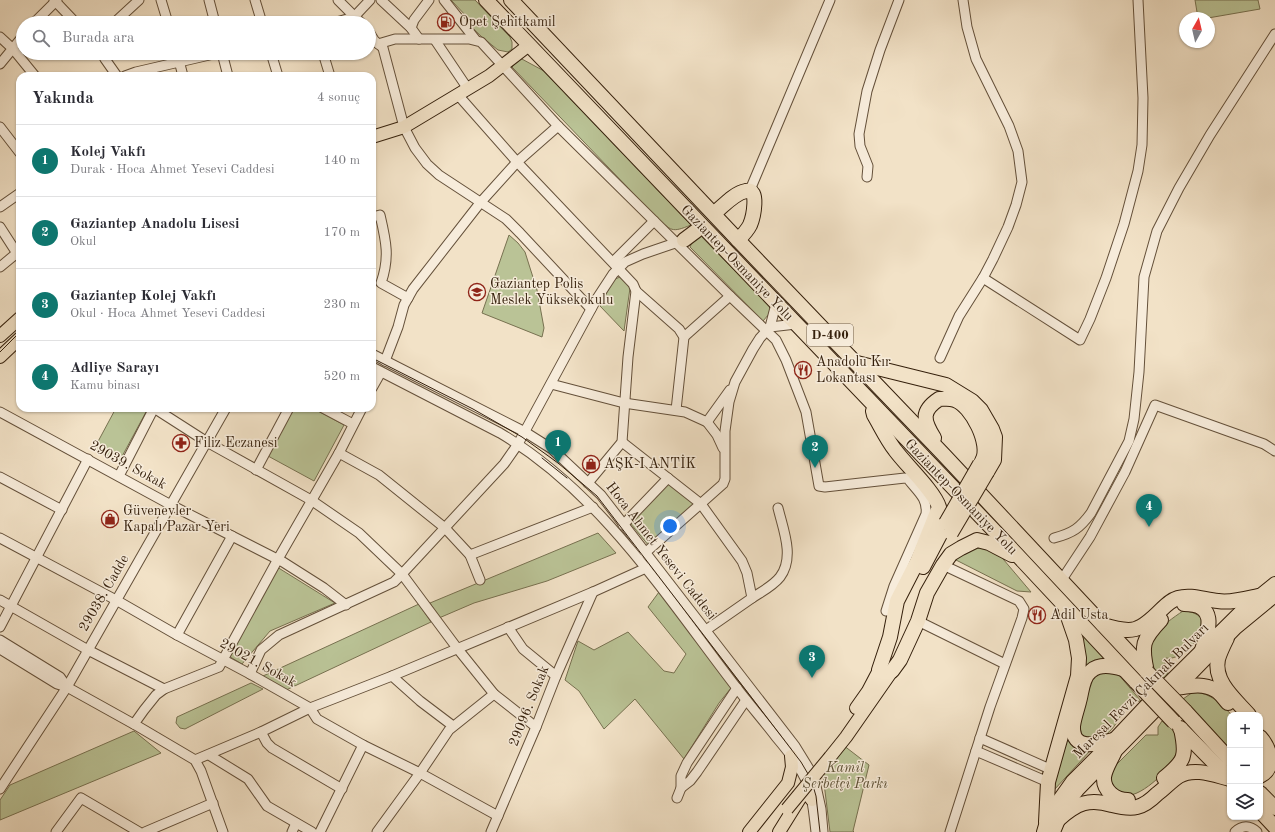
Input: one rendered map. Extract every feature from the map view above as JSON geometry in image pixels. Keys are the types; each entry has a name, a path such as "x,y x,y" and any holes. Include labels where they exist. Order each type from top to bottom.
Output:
{"highway":[{"name":"Gaziantep-Osmaniye Yolu","path":"486,0 1178,725"},
{"name":"Gaziantep-Osmaniye Yolu","path":"511,0 944,455 1147,672"},
{"path":"717,211 740,193 750,190 752,192 754,196 753,218 747,230 738,240"},
{"path":"681,242 696,231"},
{"path":"856,363 946,385 972,402 981,410 992,429 994,437 994,460 983,468 948,528 886,670"},
{"path":"944,455 929,429 925,417 926,410 939,398 955,400 968,410 982,432 985,445 983,468"},
{"path":"871,403 874,416 894,450 931,493 939,507 917,562 897,601 890,637 886,670"},
{"path":"886,670 900,660 918,621 927,593 942,565 951,554 977,540 989,542 1023,561"},
{"path":"1102,625 1129,631 1140,628 1171,601 1179,598 1194,597 1218,602 1230,602 1258,596"},
{"path":"1050,826 1050,776 1078,676 1079,658 1076,640 1063,604"},
{"path":"1202,650 1210,622 1207,614 1201,608 1191,604 1181,604 1172,609 1148,633 1144,645 1144,657 1147,672 1227,757"},
{"path":"1226,638 1218,658 1217,667 1219,676 1230,694 1246,712"},
{"path":"1123,669 1111,666 1099,666 1085,677 1073,726 1074,734 1078,740 1084,744 1114,747 1104,776 1105,784 1113,796 1122,800 1139,798 1178,767 1184,751 1178,725"},
{"path":"1177,688 1203,686 1216,690 1236,712"},
{"path":"1178,725 1227,776"},
{"path":"1263,730 1275,744"},
{"path":"1263,740 1269,746 1274,761 1272,768 1268,773 1263,775"},
{"path":"1050,826 1070,809 1080,804 1103,802 1126,808 1135,808 1144,805 1179,776 1188,773 1206,773 1227,778"},
{"path":"1263,796 1275,808"},
{"path":"1263,814 1275,827"}],"main road":[{"path":"376,136 404,127 489,76 529,45"},
{"path":"0,336 16,322"},
{"path":"0,357 16,342"},
{"name":"Mareşal Fevzi Çakmak Bulvarı","path":"1114,747 1146,704 1244,608 1275,583"},
{"name":"Mareşal Fevzi Çakmak Bulvarı","path":"1050,826 1057,802 1072,781 1114,747 1177,688 1236,628 1275,596"},
{"path":"760,832 826,756 846,737 886,670"},
{"path":"749,832 788,783 792,767 791,756"},
{"path":"779,832 802,795 805,793 808,794 812,800"},
{"path":"769,832 785,805"}],"street":[{"path":"122,16 139,0"},
{"path":"161,0 166,16"},
{"path":"209,0 213,16"},
{"path":"255,0 260,16"},
{"path":"338,0 354,16"},
{"path":"360,16 370,0"},
{"path":"381,0 412,28 419,39"},
{"path":"412,28 414,20 428,0"},
{"path":"444,0 475,39 481,42 558,126 654,221 681,242 730,296 768,329 776,340 786,360 806,412 819,486 825,487 904,478 908,479 925,500 927,510 925,519 894,586 886,611"},
{"path":"750,190 830,0"},
{"path":"867,177 868,166 860,146 859,134 869,84 899,0"},
{"path":"940,358 959,316 983,278 1008,227 1022,182 1018,151 1009,126 976,59 967,27 963,0"},
{"path":"983,278 1080,340 1106,278 1124,224 1138,171 1142,145 1143,98 1138,0"},
{"path":"41,16 55,1 69,16"},
{"path":"1054,538 1069,534 1086,520 1128,442 1134,419 1139,372 1144,277 1157,231 1179,188 1210,135 1275,34"},
{"path":"0,37 16,52"},
{"path":"378,44 395,39 475,39"},
{"path":"435,40 463,92 517,162 633,284 636,291 679,329 684,337 676,410"},
{"path":"376,41 383,48 404,127 415,148 427,164 480,203 506,219 591,309"},
{"path":"0,64 16,44"},
{"path":"22,60 32,72"},
{"path":"106,60 114,72"},
{"path":"141,72 171,60"},
{"path":"179,60 182,72"},
{"path":"224,60 227,72"},
{"path":"273,60 277,72"},
{"path":"325,60 329,72"},
{"path":"385,361 398,327 404,305 413,289 480,203 517,162 558,126"},
{"path":"0,127 16,148"},
{"path":"0,207 16,196"},
{"path":"376,216 380,215 385,236 387,257 380,283 408,298"},
{"path":"618,269 616,259 654,221"},
{"path":"0,227 16,251"},
{"path":"250,674 261,650 279,635 394,582 402,574 504,464 525,432 591,309 613,274 624,262 643,254 681,242"},
{"path":"0,268 16,257"},
{"path":"588,483 622,442 624,403 636,291"},
{"path":"684,337 730,296"},
{"path":"707,422 735,382 753,348 768,329 776,304"},
{"path":"768,329 796,324"},
{"name":"Hoca Ahmet Yesevi Caddesi","path":"376,356 525,432 552,450 601,495 790,740 814,777 821,808 823,832"},
{"name":"Hoca Ahmet Yesevi Caddesi","path":"376,369 500,433 518,444 532,453 593,506 646,568 746,700 791,756 808,784 812,800 816,832"},
{"path":"376,381 381,372"},
{"path":"645,553 723,484 725,479 725,431 729,402 735,382"},
{"path":"551,384 624,403 676,410 691,414 707,422 717,435 725,454"},
{"path":"1061,581 1090,536 1125,472 1155,405 1264,444 1275,451"},
{"name":"29039. Sokak","path":"0,412 171,505 278,559 324,588 346,605"},
{"path":"119,476 152,412"},
{"path":"160,412 206,442 311,500 359,533 402,574 457,648 494,694 536,727"},
{"name":"29038. Cadde","path":"1,784 67,687 224,412"},
{"path":"256,470 287,412"},
{"path":"330,412 353,424"},
{"path":"134,724 156,695 164,689 219,667 222,659 311,500 339,453 360,412"},
{"path":"622,442 701,504 742,561 747,574 752,598"},
{"path":"339,453 379,475 445,528 470,555 480,580"},
{"path":"0,627 88,459"},
{"path":"0,477 62,510"},
{"path":"623,525 668,478"},
{"path":"470,555 593,506"},
{"path":"706,630 779,578 783,572 787,561 788,548 778,508"},
{"path":"177,635 232,536"},
{"name":"29021. Sokak","path":"0,538 116,600 310,708 317,719 363,745 420,773 498,816"},
{"path":"942,565 1019,602 1024,609 950,832"},
{"path":"195,760 261,732 310,708 392,676 594,592 646,568"},
{"name":"29096. Sokak","path":"491,832 556,676 594,592"},
{"path":"0,600 88,650 164,689"},
{"path":"918,621 1006,664"},
{"path":"508,627 523,649 556,676"},
{"path":"0,640 60,677 67,687"},
{"path":"1,653 57,684 67,687 195,760 223,832"},
{"path":"392,676 420,701 453,726"},
{"path":"677,798 681,788 680,776 687,763 737,688"},
{"path":"377,832 449,730 494,694"},
{"path":"681,788 690,781 697,772 746,700"},
{"path":"261,732 267,743 272,748 342,789"},
{"path":"980,738 1050,776"},
{"path":"320,832 363,745"},
{"path":"976,751 1050,776"},
{"path":"209,755 248,779 267,806 312,832"},
{"path":"56,832 81,798 139,832"},
{"path":"145,832 213,803"},
{"path":"292,832 296,823"},
{"path":"1235,832 1239,828 1247,826 1253,828 1256,832"}],"green space":[{"path":"451,0 475,0 510,37 512,49 508,52 498,50 465,21 468,18"},
{"path":"1195,0 1258,0 1260,9 1215,17 1215,12 1197,12"},
{"path":"520,58 544,71 691,225 675,230 669,228 656,217 512,67"},
{"path":"699,234 770,307 769,314 763,321 690,247 693,240"},
{"path":"509,235 525,252 537,290 544,328 542,337 482,313"},
{"path":"620,277 624,279 630,288 624,331 600,306 613,280"},
{"path":"114,412 146,412 119,462 94,449"},
{"path":"292,412 320,412 344,425 314,481 268,456"},
{"path":"668,483 694,502 693,507 649,546 630,523"},
{"path":"598,533 616,553 547,581 474,603 439,618 430,603"},
{"path":"978,544 998,553 1031,592 1017,591 956,560 970,546"},
{"path":"277,567 335,603 270,631 242,664 227,655"},
{"path":"659,592 691,632 731,688 719,703 684,759 635,699 604,729 579,691 565,680 578,641 594,650 628,632 664,671 674,673 686,654 648,607"},
{"path":"419,604 431,622 284,691 263,676"},
{"path":"1183,611 1192,612 1200,617 1202,619 1205,632 1182,653 1171,658 1166,658 1165,664 1168,673 1163,679 1152,666 1150,653 1152,640 1160,629"},
{"path":"1077,626 1110,661 1084,669"},
{"path":"1104,671 1118,674 1141,701 1126,702 1122,714 1109,732 1099,740 1093,741 1082,735 1079,724 1089,682"},
{"path":"251,683 263,689 185,729 180,728 176,723 177,717"},
{"path":"1193,692 1205,694 1219,703 1229,712 1227,712 1227,746 1183,699"},
{"path":"1162,721 1177,734 1179,756 1169,768 1144,789 1128,795 1121,794 1110,783 1111,770 1146,735 1158,735 1158,727"},
{"path":"134,731 161,753 0,820 0,800 10,785"},
{"path":"1066,732 1091,750 1054,790 1056,769"},
{"name":"Kamil Şerbetçi Parkı","path":"843,745 869,765 854,832 830,832 823,775 826,764"}],"tram line":[{"path":"0,352 16,336"},
{"path":"376,360 473,409 522,437 558,463 597,496 801,762 811,779 816,796 820,832"},
{"path":"542,458 567,478"}],"place":[{"name":"Opet Şehitkamil","path":"446,22"},
{"name":"Gaziantep Polis Meslek Yüksekokulu","path":"477,292"},
{"name":"Anadolu Kır Lokantası","path":"803,370"},
{"name":"Filiz Eczanesi","path":"181,443"},
{"name":"Kolej Vakfı","path":"558,463"},
{"name":"AŞK-I ANTİK","path":"591,464"},
{"name":"Gaziantep Anadolu Lisesi","path":"815,468"},
{"name":"Güvenevler Kapalı Pazar Yeri","path":"110,519"},
{"name":"Adliye Sarayı","path":"1149,527"},
{"name":"Adil Usta","path":"1037,615"},
{"name":"Gaziantep Kolej Vakfı","path":"812,678"}]}
